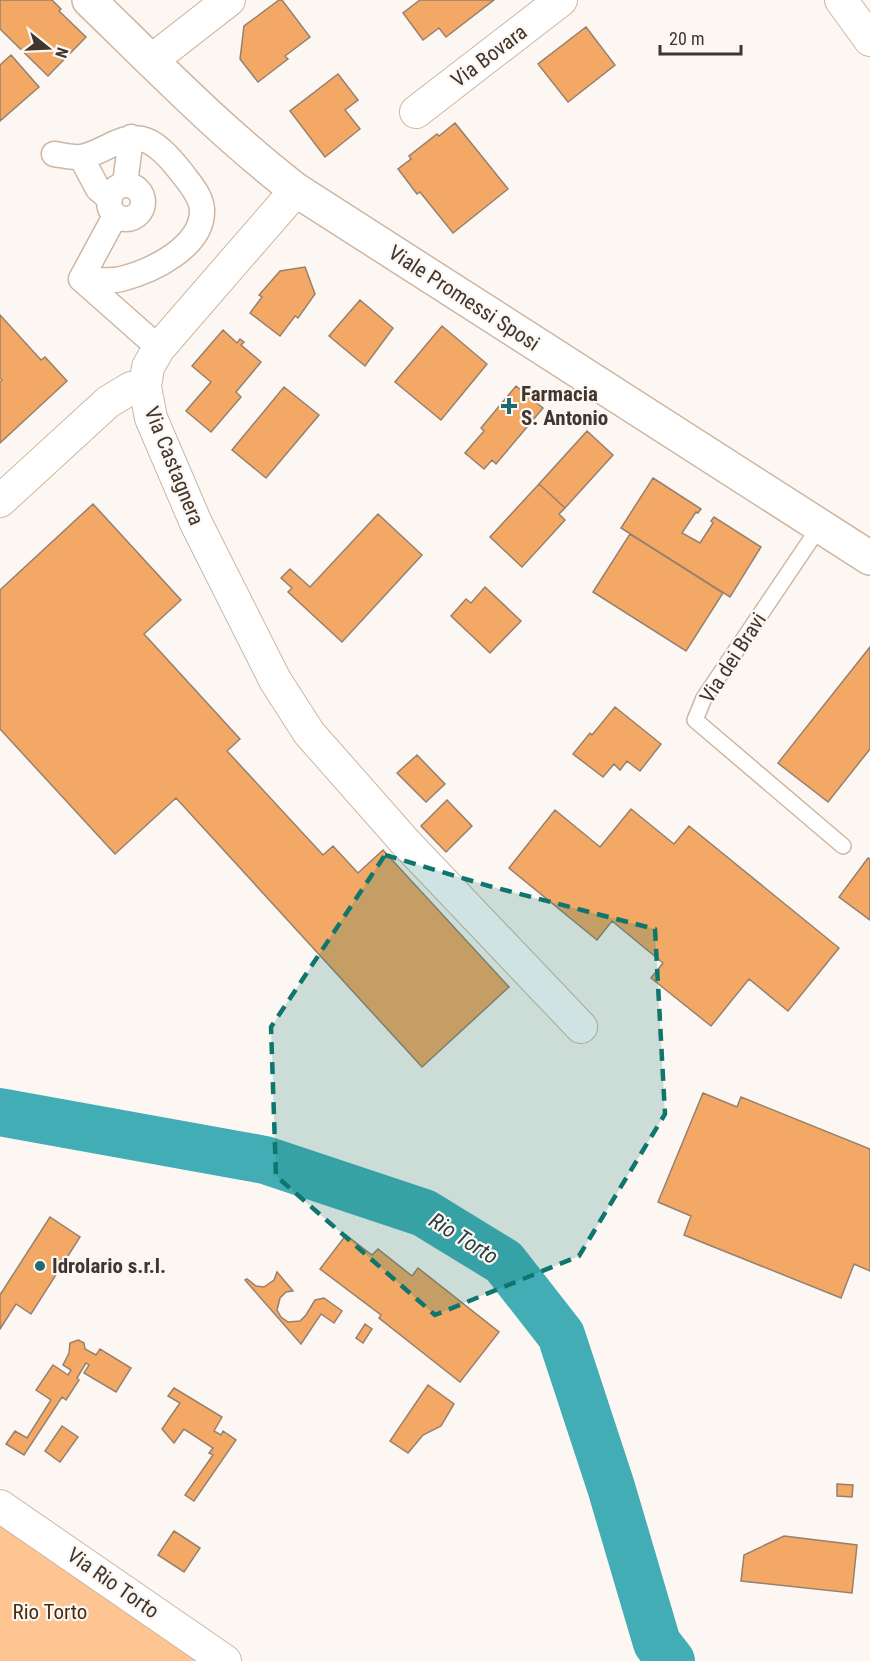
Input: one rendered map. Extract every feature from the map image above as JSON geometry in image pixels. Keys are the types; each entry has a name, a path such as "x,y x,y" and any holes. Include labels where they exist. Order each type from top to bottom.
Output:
{"main road":[{"name":"Viale Promessi Sposi","path":"89,0 231,136 296,190 870,558"}],"street":[{"path":"152,60 229,0"},
{"name":"Via Bovara","path":"416,112 561,0"},
{"path":"841,0 870,40"},
{"path":"81,279 117,199 131,137"},
{"path":"54,154 81,157 131,137 150,142 174,163 195,189 202,208 200,228 184,247 162,262 119,279 81,279"},
{"path":"81,157 98,189 117,199"},
{"name":"Via Castagnera","path":"296,190 159,348 148,367 145,387 151,418 196,523 275,680 309,732 406,843 580,1027"},
{"path":"81,279 159,348"},
{"path":"0,501 108,402 131,388 145,387"},
{"name":"Via Rio Torto","path":"0,1506 225,1661"}],"lane":[{"name":"Via dei Bravi","path":"820,526 704,698 694,720 843,846"}],"highlighted area":[{"path":"385,855 489,886 655,929 665,1114 579,1256 435,1315 276,1176 271,1027"}],"green space":[{"name":"Rio Torto","path":"0,1523 208,1661 0,1661"}],"building":[{"path":"0,0 52,0 61,9 59,11 86,37 48,76 0,29"},
{"path":"282,0 310,37 285,56 288,59 258,82 240,59 244,26"},
{"path":"420,0 494,0 446,37 439,28 423,40 403,13"},
{"path":"586,27 615,65 568,102 538,64"},
{"path":"11,55 39,87 0,121 0,65"},
{"path":"338,74 358,100 345,110 360,129 325,157 290,111"},
{"path":"455,123 508,189 453,233 420,192 417,194 398,169 411,159 409,156"},
{"path":"305,267 315,294 298,318 295,316 280,336 250,313 262,297 259,295 280,271"},
{"path":"360,300 393,328 365,366 329,336"},
{"path":"0,315 41,360 45,357 67,381 0,443 0,382 2,380 0,378"},
{"path":"442,326 487,364 441,420 395,382"},
{"path":"223,330 237,343 240,339 244,342 241,345 261,362 236,392 241,397 211,432 186,411 211,382 192,366"},
{"path":"516,386 543,408 496,464 492,460 484,469 465,453 484,431 481,428"},
{"path":"284,387 319,415 266,478 232,450"},
{"path":"587,431 613,455 565,508 539,484"},
{"path":"653,478 701,509 698,513 696,512 682,533 700,543 713,523 711,521 714,517 761,547 730,597 621,528"},
{"path":"539,484 565,508 559,514 565,520 522,567 490,537"},
{"path":"93,504 181,600 144,634 240,739 227,751 323,855 333,846 358,873 383,850 509,987 422,1067 176,798 115,854 0,729 0,590"},
{"path":"378,514 422,555 342,642 288,592 292,588 281,578 290,569 310,587"},
{"path":"630,534 723,593 686,651 593,592"},
{"path":"485,587 521,621 490,653 451,616 466,599 471,603"},
{"path":"870,647 870,749 828,802 778,763"},
{"path":"615,707 661,744 640,771 627,761 620,770 614,764 603,777 573,754"},
{"path":"417,755 445,784 426,802 397,773"},
{"path":"447,800 472,826 446,852 421,826"},
{"path":"631,809 674,844 689,826 839,948 788,1011 749,979 711,1026 651,978 663,963 612,921 597,940 509,868 555,810 600,847"},
{"path":"868,858 870,859 870,920 839,897"},
{"path":"703,1093 737,1107 741,1097 870,1149 870,1271 854,1264 841,1298 684,1235 691,1216 658,1202"},
{"name":"Idrolario s.r.l.","path":"50,1217 80,1237 31,1314 16,1304 0,1329 0,1295"},
{"path":"346,1235 372,1255 378,1249 412,1276 418,1268 499,1332 460,1382 379,1318 381,1315 320,1269"},
{"path":"277,1272 293,1291 286,1292 280,1298 277,1310 281,1317 288,1322 300,1321 315,1300 324,1298 342,1311 334,1323 321,1314 301,1344 245,1280 247,1279 256,1286 264,1287 274,1280"},
{"path":"365,1324 372,1329 363,1343 356,1338"},
{"path":"78,1340 84,1343 85,1349 96,1355 100,1349 131,1368 116,1392 84,1373 89,1365 86,1363 77,1378 79,1380 66,1400 62,1397 24,1455 6,1444 15,1431 27,1438 51,1400 36,1390 53,1365 68,1375 71,1370 63,1365 69,1353 70,1343"},
{"path":"428,1385 454,1404 441,1426 423,1435 408,1453 390,1441"},
{"path":"174,1388 222,1417 214,1431 221,1435 223,1431 236,1440 194,1501 185,1495 213,1455 209,1453 213,1448 184,1429 174,1443 162,1429 180,1403 168,1396"},
{"path":"62,1426 78,1437 60,1462 45,1451"},
{"path":"837,1484 853,1485 852,1497 837,1496"},
{"path":"174,1531 200,1548 184,1572 158,1555"},
{"path":"784,1536 857,1545 852,1593 741,1581 744,1555"}],"waterway":[{"name":"Rio Torto","path":"0,1112 265,1160 424,1213 504,1262 561,1335 611,1487 657,1643 671,1661"}],"place":[{"name":"Farmacia S. Antonio","path":"509,406"},
{"name":"Idrolario s.r.l.","path":"40,1266"}]}
